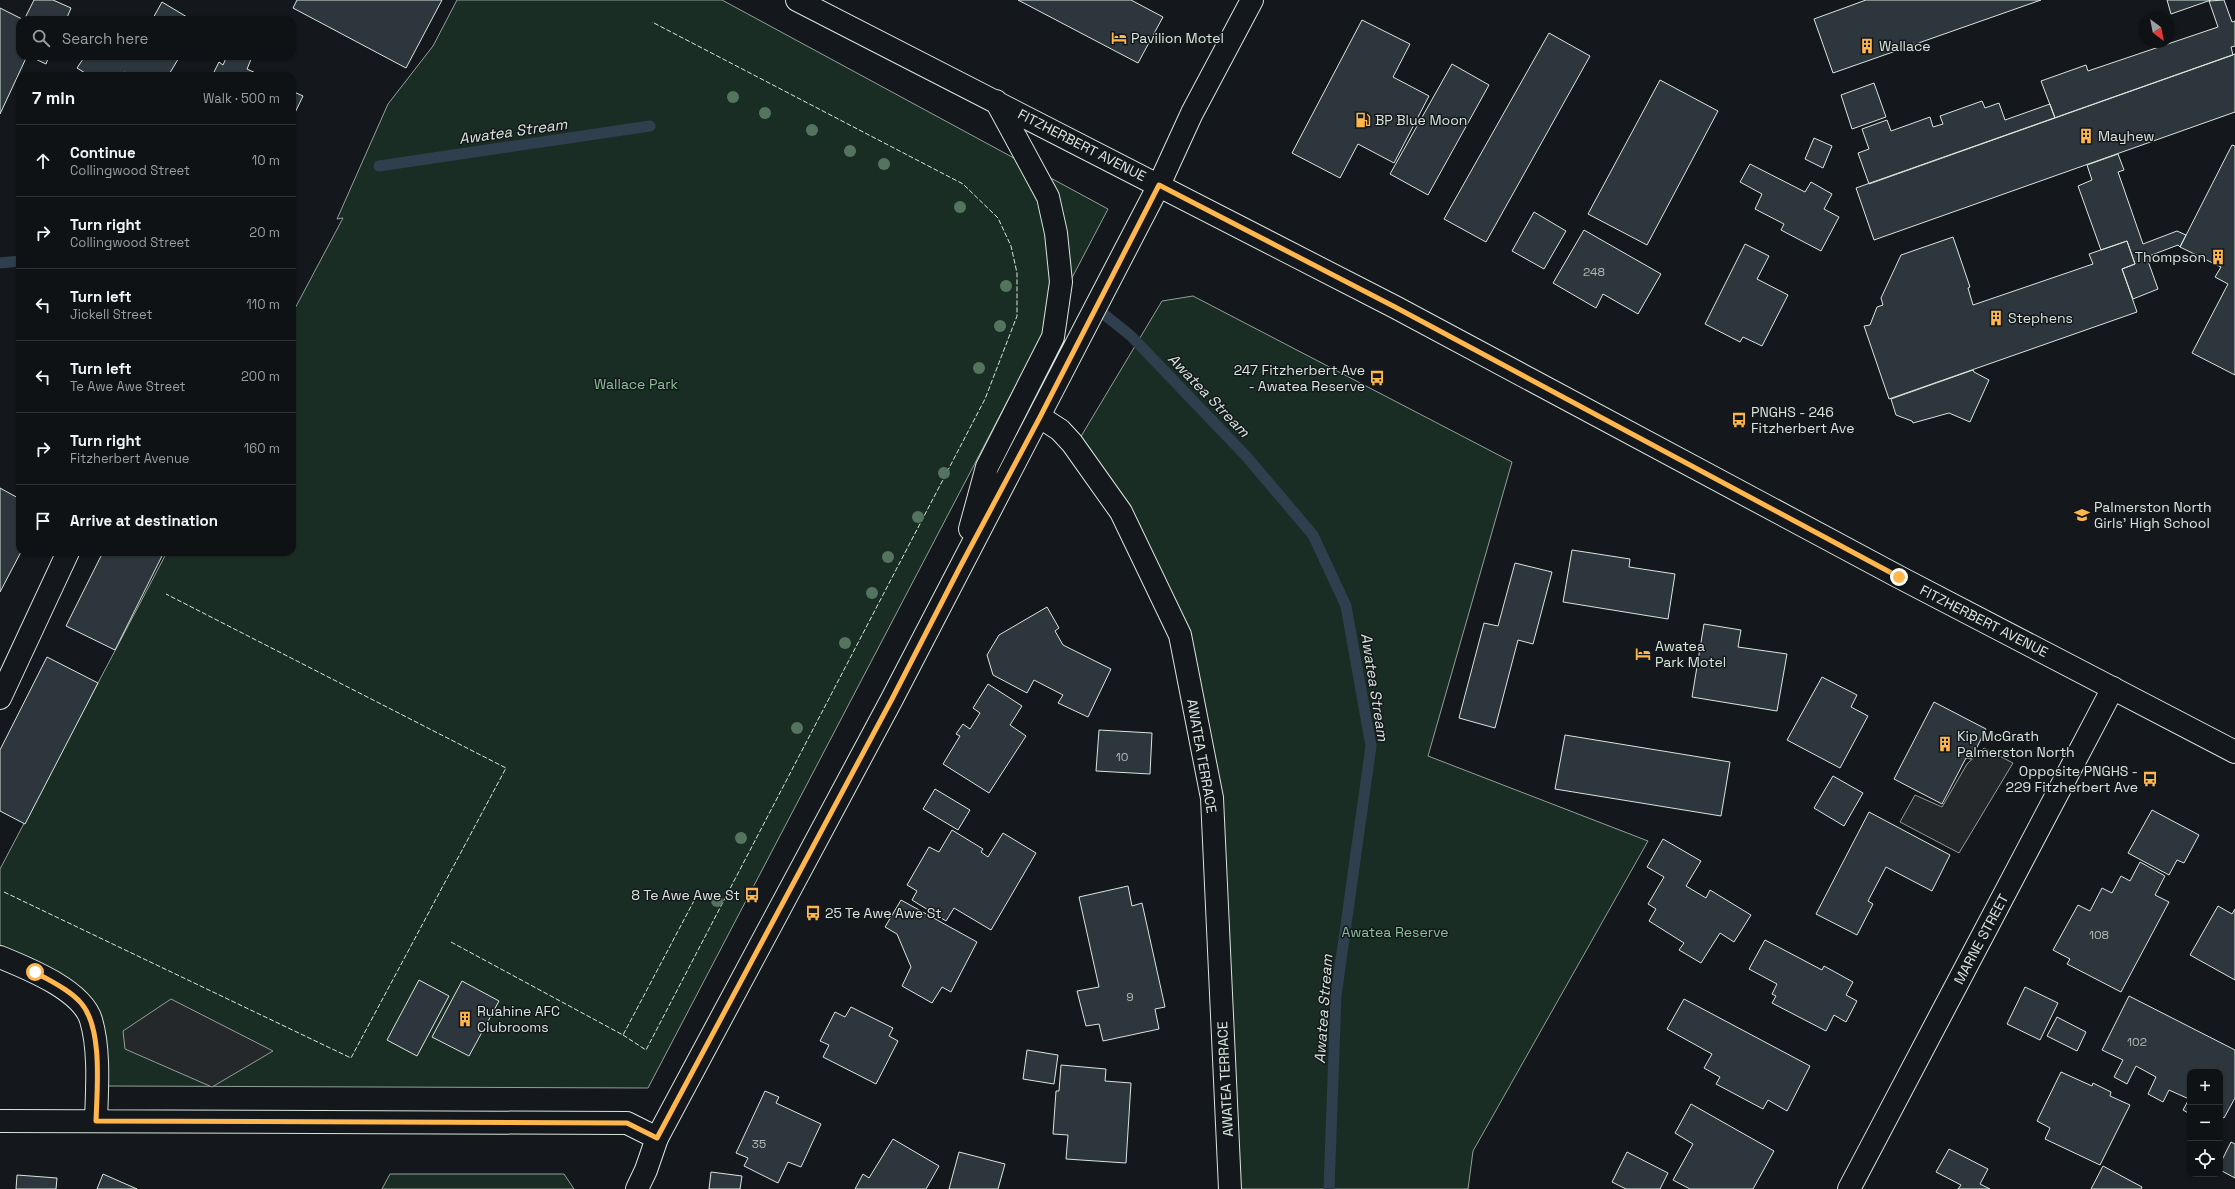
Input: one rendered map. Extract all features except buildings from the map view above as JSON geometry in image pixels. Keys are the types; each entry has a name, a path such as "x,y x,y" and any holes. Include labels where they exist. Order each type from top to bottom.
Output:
{"main road":[{"name":"FITZHERBERT AVENUE","path":"797,0 1395,307 1899,577 2235,752"},
{"path":"637,1189 646,1170 657,1138 892,699 1040,417 1159,185 1192,113 1252,0"},
{"path":"960,567 987,467 1053,337 1061,282 1056,233 1048,197 996,101"},
{"name":"AWATEA TERRACE","path":"1040,417 1060,430 1072,443 1120,512 1180,635 1212,798 1230,1189"},
{"path":"0,698 66,556"},
{"name":"MARNE STREET","path":"1849,1189 2113,688"},
{"path":"0,957 35,972 62,988 81,1003 91,1019 97,1070 96,1121"},
{"path":"1,1122 627,1123 657,1138"}],"green space":[{"name":"Wallace Park","path":"457,0 722,0 1108,209 648,1088 108,1086 91,1019 0,957 0,869 165,556 296,556 296,306 343,218 337,219 388,104 433,46"},
{"name":"Awatea Reserve","path":"1193,296 1512,462 1428,756 1648,841 1473,1151 1468,1189 1230,1189 1212,798 1180,635 1080,438 1162,301"},
{"path":"390,1174 564,1174 574,1189 382,1189"}],"shaded area":[{"path":"1984,748 2013,763 1959,853 1900,822 1915,795 1942,807 1967,764"},
{"path":"171,999 273,1051 212,1087 125,1049 123,1031"}],"waterway":[{"name":"Awatea Stream","path":"379,166 650,126"},
{"name":"Awatea Stream","path":"0,263 16,261"},
{"name":"Awatea Stream","path":"1095,307 1131,336 1246,456 1313,535 1346,606 1371,746 1336,996 1329,1189"}],"fence":[{"path":"623,1035 646,1050 985,399 1017,316 1017,273 1011,246 998,218 963,184 652,22"},
{"path":"4,892 351,1058 506,768 166,594"},
{"path":"451,942 623,1035 696,897"}],"place":[{"name":"Pavilion Motel","path":"1119,38"},
{"name":"Wallace","path":"1867,46"},
{"name":"BP Blue Moon","path":"1363,120"},
{"name":"Mayhew","path":"2086,136"},
{"name":"Thompson","path":"2218,257"},
{"name":"Stephens","path":"1996,318"},
{"name":"247 Fitzherbert Ave - Awatea Reserve","path":"1377,378"},
{"name":"PNGHS - 246 Fitzherbert Ave","path":"1739,420"},
{"name":"Palmerston North Girls' High School","path":"2082,515"},
{"name":"Awatea Park Motel","path":"1643,654"},
{"name":"Kip McGrath Palmerston North","path":"1945,744"},
{"name":"Opposite PNGHS - 229 Fitzherbert Ave","path":"2150,779"},
{"name":"8 Te Awe Awe St","path":"752,895"},
{"name":"25 Te Awe Awe St","path":"813,913"},
{"name":"Ruahine AFC Clubrooms","path":"465,1019"}],"route":[{"path":"35,972 62,988 81,1003 91,1019 97,1070 96,1121 627,1123 657,1138 892,699 1040,417 1115,268 1159,185 1395,307 1899,577"}]}
